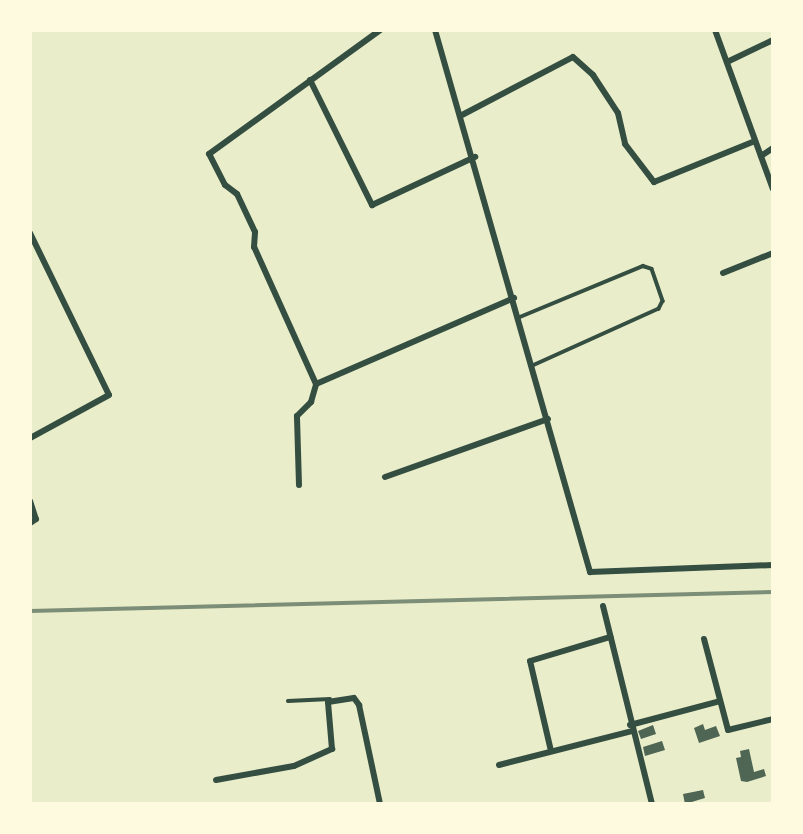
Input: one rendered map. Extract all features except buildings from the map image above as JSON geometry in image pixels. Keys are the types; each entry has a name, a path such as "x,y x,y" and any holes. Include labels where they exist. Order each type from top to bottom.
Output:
{"street":[{"path":"299,485 297,416 311,402 316,384 254,247 255,232 242,203 225,185 209,154 380,30"},
{"path":"435,30 475,157 590,572 773,565"},
{"path":"715,30 773,189"},
{"path":"727,62 773,40"},
{"path":"462,115 573,57 593,75 618,113 625,144 654,182 755,141"},
{"path":"310,80 372,205 475,157"},
{"path":"761,156 773,148"},
{"path":"30,233 109,395 30,438"},
{"path":"723,273 773,253"},
{"path":"316,384 514,298"},
{"path":"384,477 548,418"},
{"path":"30,501 36,519 30,523"},
{"path":"603,606 631,728 652,804"},
{"path":"551,751 530,661 610,637"},
{"path":"704,639 728,730 773,719"},
{"path":"216,780 294,766 332,749 330,699 354,698 359,705 380,804"},
{"path":"499,765 720,701"}],"lane":[{"path":"520,317 643,266 652,269 663,300 659,309 533,366"},
{"path":"288,701 330,699"}],"railway":[{"path":"30,611 773,592"}]}
